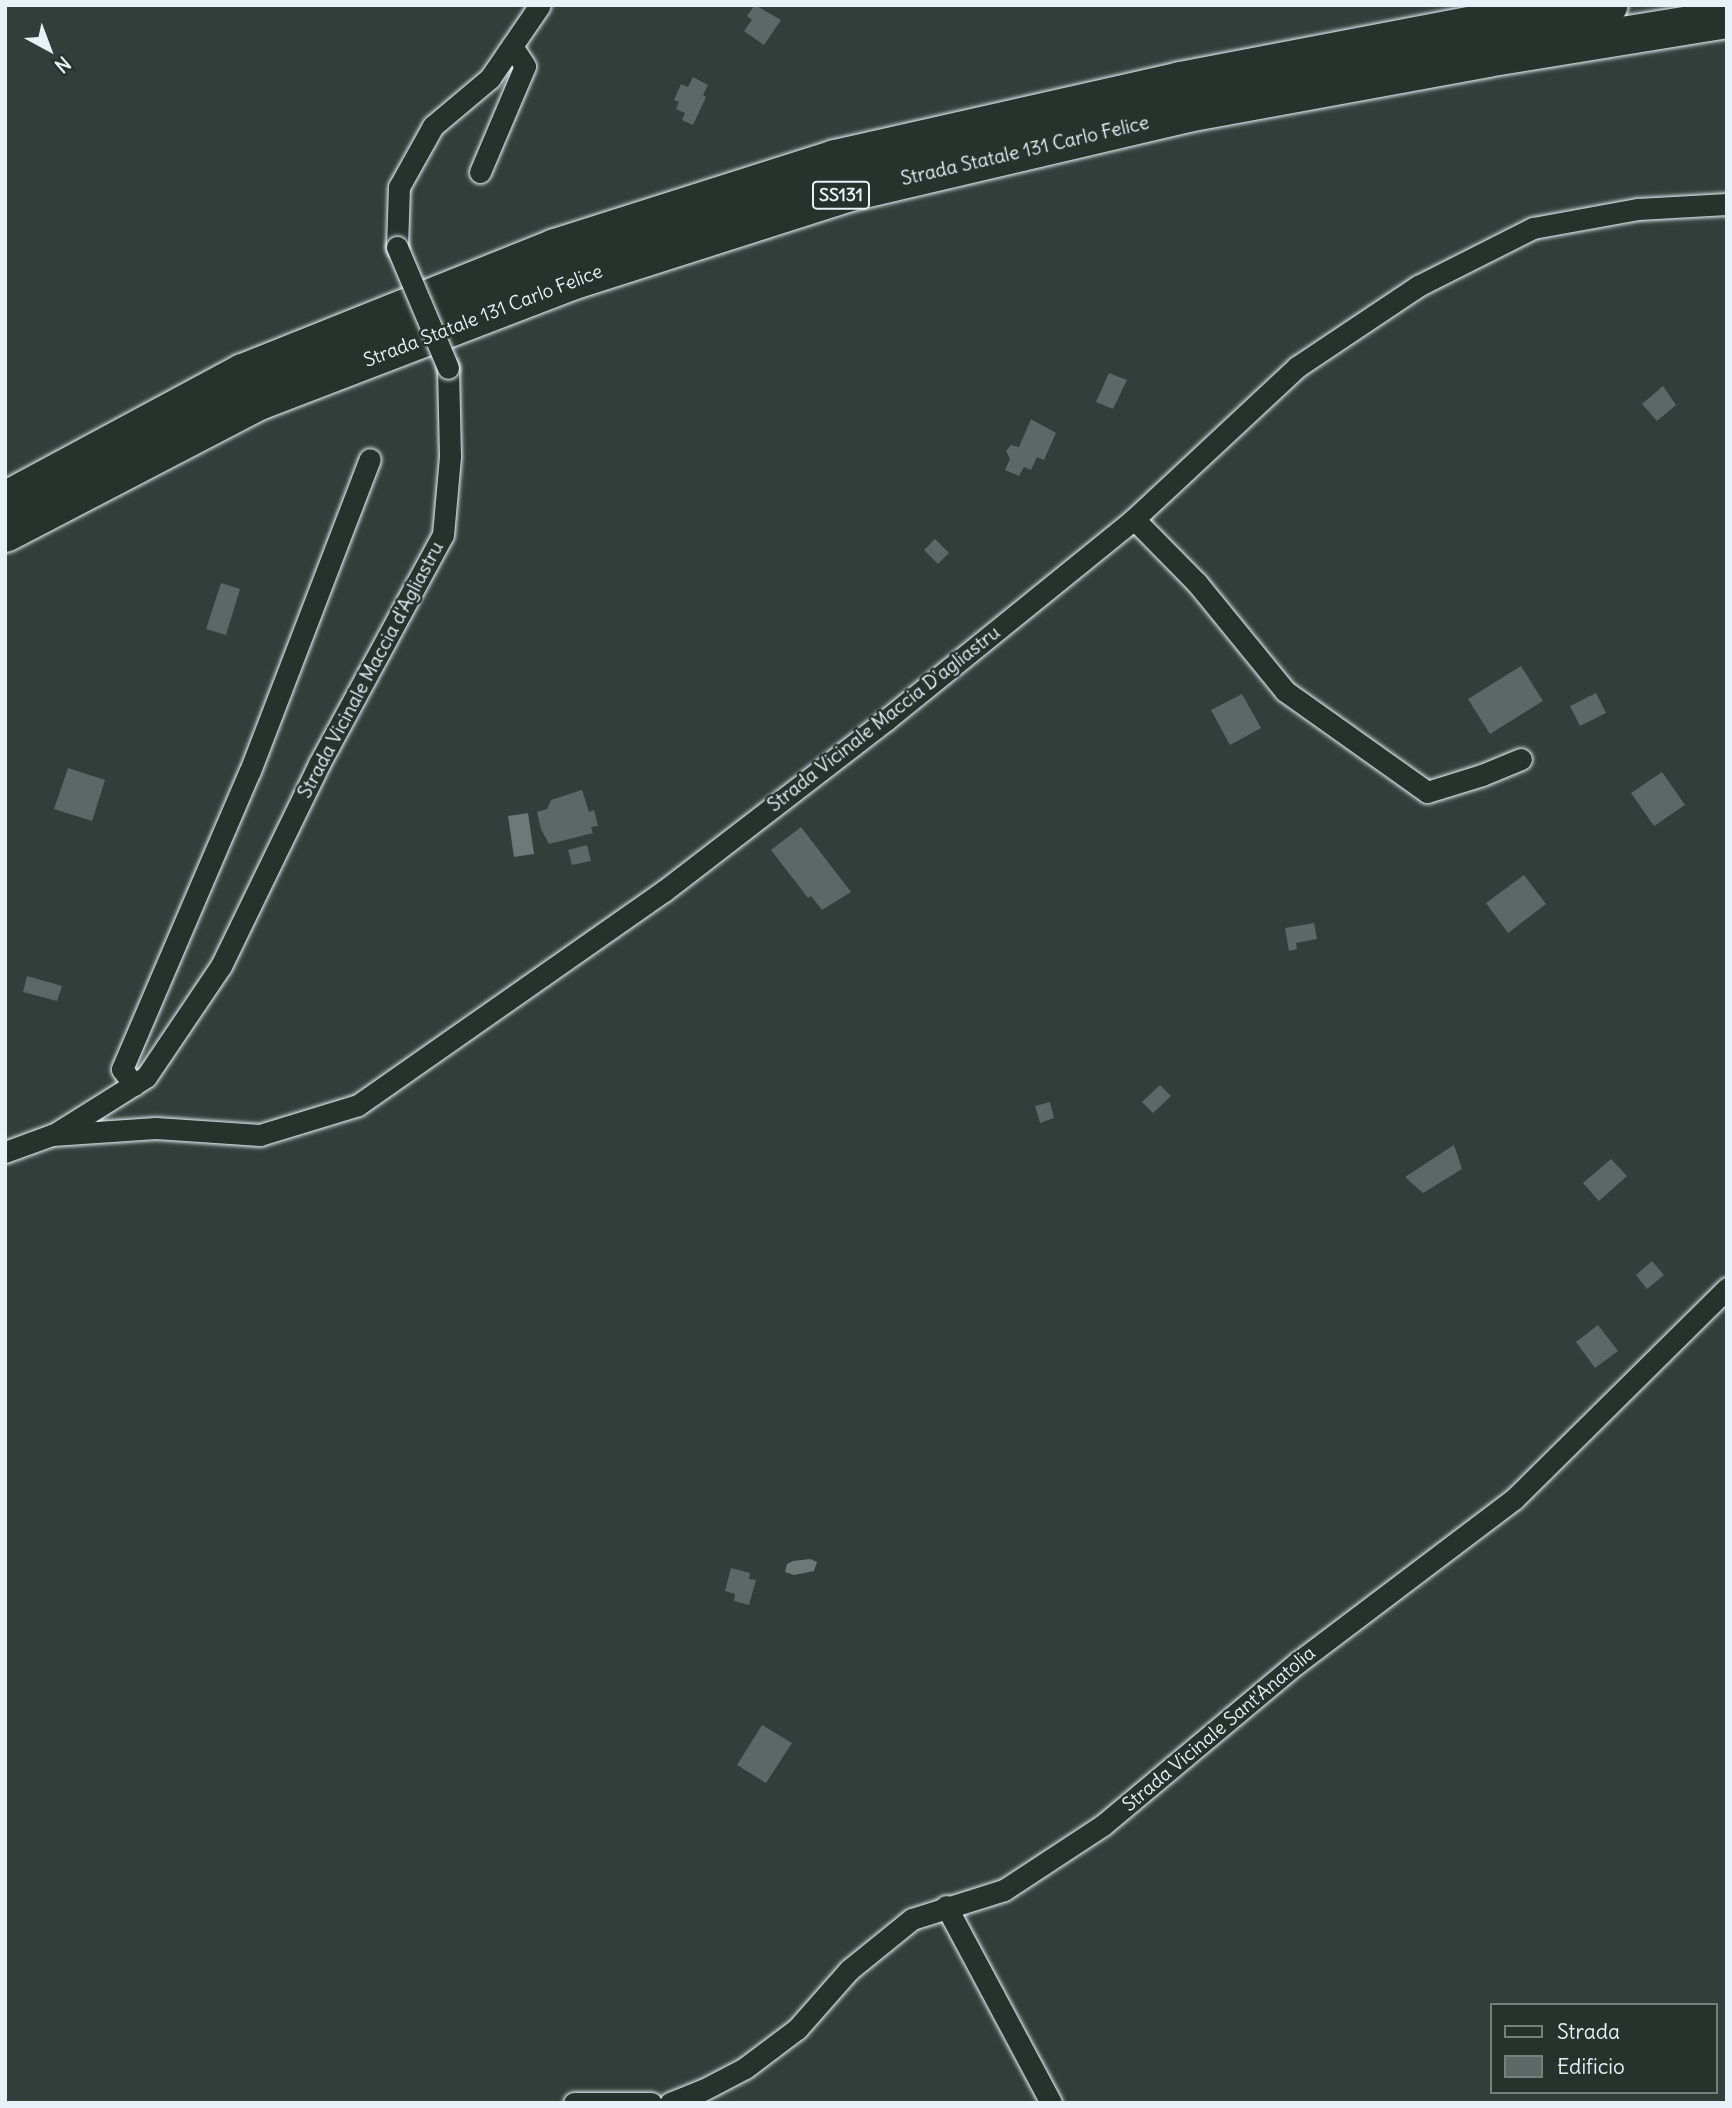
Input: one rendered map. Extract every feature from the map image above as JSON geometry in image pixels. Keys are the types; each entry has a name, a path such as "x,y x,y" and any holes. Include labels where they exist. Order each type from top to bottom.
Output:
{"highway":[{"name":"Strada Statale 131 Carlo Felice","path":"5,500 243,373 555,248 835,159 1180,82 1478,24 1609,5"},
{"name":"Strada Statale 131 Carlo Felice","path":"5,533 259,401 571,281 848,193 1188,113 1487,58 1727,19"}],"street":[{"name":"Strada Vicinale Maccia d'Agliastru","path":"52,1135 146,1077 220,966 318,764 443,535 450,456 447,368 397,247 399,187 433,126 490,78 540,5"},
{"path":"480,172 525,66 512,46"},
{"name":"Strada Vicinale Maccia D'agliastru","path":"5,1152 52,1135 156,1128 260,1135 358,1105 664,891 886,720 1134,519 1297,367 1418,286 1533,228 1638,209 1727,204"},
{"path":"134,1085 122,1069 250,771 370,459"},
{"path":"1134,519 1197,583 1285,691 1427,792 1521,759"},
{"name":"Strada Vicinale Sant'Anatolia","path":"670,2103 703,2090 745,2068 797,2029 849,1970 912,1919 946,1906 1004,1890 1102,1825 1297,1662 1514,1499 1727,1288"},
{"path":"946,1906 1051,2103"},
{"path":"574,2103 651,2103"}],"shaded area":[{"path":"528,813 534,854 514,857 508,816"},
{"path":"810,1559 817,1562 814,1571 794,1575 785,1572 787,1564"}],"building":[{"path":"755,5 781,20 764,45 744,31 752,20 747,16"},
{"path":"693,77 708,85 703,95 706,97 693,125 682,120 685,113 676,109 679,102 674,100 681,84 688,87"},
{"path":"1109,373 1127,380 1113,409 1096,402"},
{"path":"1663,386 1676,405 1657,421 1642,404"},
{"path":"1031,419 1056,433 1044,460 1037,457 1031,470 1024,467 1019,476 1005,470 1010,459 1006,451 1011,445 1019,447"},
{"path":"935,539 949,553 938,564 924,550"},
{"path":"221,583 240,589 226,635 206,629"},
{"path":"1521,666 1543,701 1490,734 1468,699"},
{"path":"1596,693 1606,713 1580,726 1570,706"},
{"path":"1242,694 1261,728 1230,745 1211,710"},
{"path":"68,768 105,780 92,821 54,809"},
{"path":"1662,772 1685,805 1654,826 1631,793"},
{"path":"582,790 589,812 594,810 598,826 591,827 593,833 549,844 541,829 537,812 547,809 551,800"},
{"path":"801,827 851,892 822,910 811,896 808,898 771,850"},
{"path":"587,845 591,861 572,865 568,850"},
{"path":"1524,875 1546,904 1508,933 1486,903"},
{"path":"1314,923 1317,939 1296,943 1297,949 1289,951 1285,928"},
{"path":"27,976 62,986 57,1001 23,992"},
{"path":"1160,1085 1171,1096 1153,1113 1142,1102"},
{"path":"1050,1102 1054,1118 1040,1123 1035,1106"},
{"path":"1454,1145 1462,1169 1423,1193 1405,1177"},
{"path":"1611,1159 1627,1176 1599,1201 1583,1183"},
{"path":"1652,1261 1664,1275 1647,1289 1636,1275"},
{"path":"1598,1325 1618,1351 1595,1368 1576,1342"},
{"path":"731,1568 750,1573 749,1579 756,1580 749,1605 734,1601 735,1594 725,1591"},
{"path":"762,1725 792,1743 766,1783 737,1765"}]}
